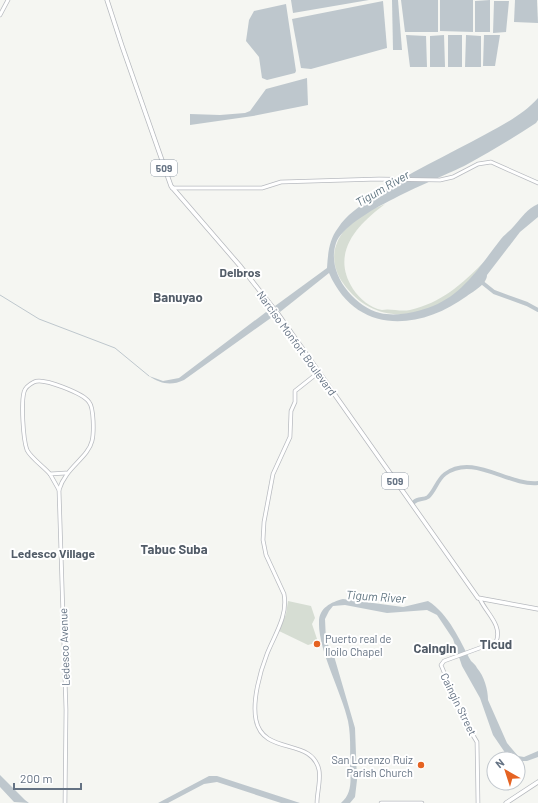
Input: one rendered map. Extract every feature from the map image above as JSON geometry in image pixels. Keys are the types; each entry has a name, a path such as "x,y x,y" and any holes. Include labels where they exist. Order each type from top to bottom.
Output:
{"main road":[{"name":"Narciso Monfort Boulevard","path":"107,0 172,188 258,288 480,599"},
{"path":"480,599 538,609"},
{"path":"506,803 538,782"}],"street":[{"path":"0,15 8,0"},
{"path":"172,188 262,188 281,182 398,179 440,180 453,177 478,164 491,162 538,183"},
{"path":"317,802 320,774 313,758 298,749 278,745 269,740 262,732 256,720 261,672 284,614 285,601 282,588 264,547 264,522 269,493 273,474 290,437 291,411 295,402 295,391 319,372"},
{"path":"48,381 84,397 90,403 93,419 93,439 90,447 67,473 59,490 50,474 28,451 25,440 23,402 25,389 33,382 48,381"},
{"path":"50,474 67,473"},
{"name":"Ledesco Avenue","path":"59,490 66,710 65,803"},
{"name":"Caingin Street","path":"478,803 478,742 464,720 441,665 444,661 496,642 498,634 493,619 480,599"},
{"path":"381,803 422,803"}],"shaded area":[{"path":"291,0 369,0 293,13"},
{"path":"392,0 398,0 402,50 393,50"},
{"path":"401,0 438,0 438,32 405,32"},
{"path":"440,0 473,0 473,32 440,31"},
{"path":"490,0 490,32 475,32 475,1"},
{"path":"515,0 537,0 538,23 514,22"},
{"path":"383,1 387,48 311,69 301,68 292,19"},
{"path":"494,1 509,1 506,32 493,33"},
{"path":"286,4 296,71 295,73 267,80 262,78 259,57 246,41 249,20 254,11"},
{"path":"406,35 426,36 427,67 410,67"},
{"path":"444,35 445,67 430,67 430,36"},
{"path":"448,35 462,35 462,67 448,67"},
{"path":"466,35 481,36 481,67 465,67"},
{"path":"484,35 500,35 495,66 483,66"},
{"path":"307,78 308,105 253,116 190,125 190,114 220,115 245,113 250,111 266,89"},
{"path":"538,98 538,120 536,123 466,165 394,198 374,209 357,220 344,232 336,243 334,254 338,276 344,286 360,303 380,313 407,313 433,306 454,294 472,277 503,237 522,216 538,204 538,217 520,232 487,275 485,281 480,287 448,308 429,316 409,320 390,321 372,317 355,308 341,293 329,273 280,312 275,306 327,268 333,237 345,219 354,211 399,180 514,118"},
{"path":"385,204 365,221 350,241 344,263 347,276 353,289 362,300 369,305 382,310 410,310 432,303 450,292 468,278 484,262 460,290 446,300 430,308 415,313 399,314 383,312 369,307 355,297 343,283 336,269 334,253 340,236 351,224 364,214"},
{"path":"270,309 275,315 184,380 175,383 166,383 149,376 163,381 179,378"},
{"path":"343,599 403,607 428,601 435,606 448,620 471,661 482,675 488,700 507,743 514,751 504,751 493,735 480,698 462,666 453,639 437,615 427,610 387,613 345,605 333,606 325,619 326,641 334,656 355,728 357,780 355,797 350,803 341,803 349,791 351,777 349,727 345,710 322,645 319,622 323,609 334,602"},
{"path":"288,601 311,606 315,618 312,624 318,642 308,645 279,631 286,614"},
{"path":"538,751 538,757 527,761 526,756"},
{"path":"0,775 29,803 14,802 0,787"},
{"path":"209,776 217,776 300,803 281,803 217,782 204,784 168,803 158,803"}],"waterway":[{"path":"479,280 494,292 527,304 538,310"},
{"path":"0,295 39,319 115,348 149,376"},
{"path":"414,502 428,497 442,476 456,468 479,468 515,480 527,483 538,483"}],"place":[{"name":"Puerto real de Iloilo Chapel","path":"317,644"},
{"name":"San Lorenzo Ruiz Parish Church","path":"421,765"}],"district":[{"name":"Delbros","path":"240,272"},
{"name":"Banuyao","path":"178,297"},
{"name":"Tabuc Suba","path":"174,549"},
{"name":"Ledesco Village","path":"53,553"},
{"name":"Ticud","path":"496,644"},
{"name":"Caingin","path":"435,648"}],"water label":[{"name":"Tigum River","path":"382,188"},
{"name":"Tigum River","path":"376,596"}]}
